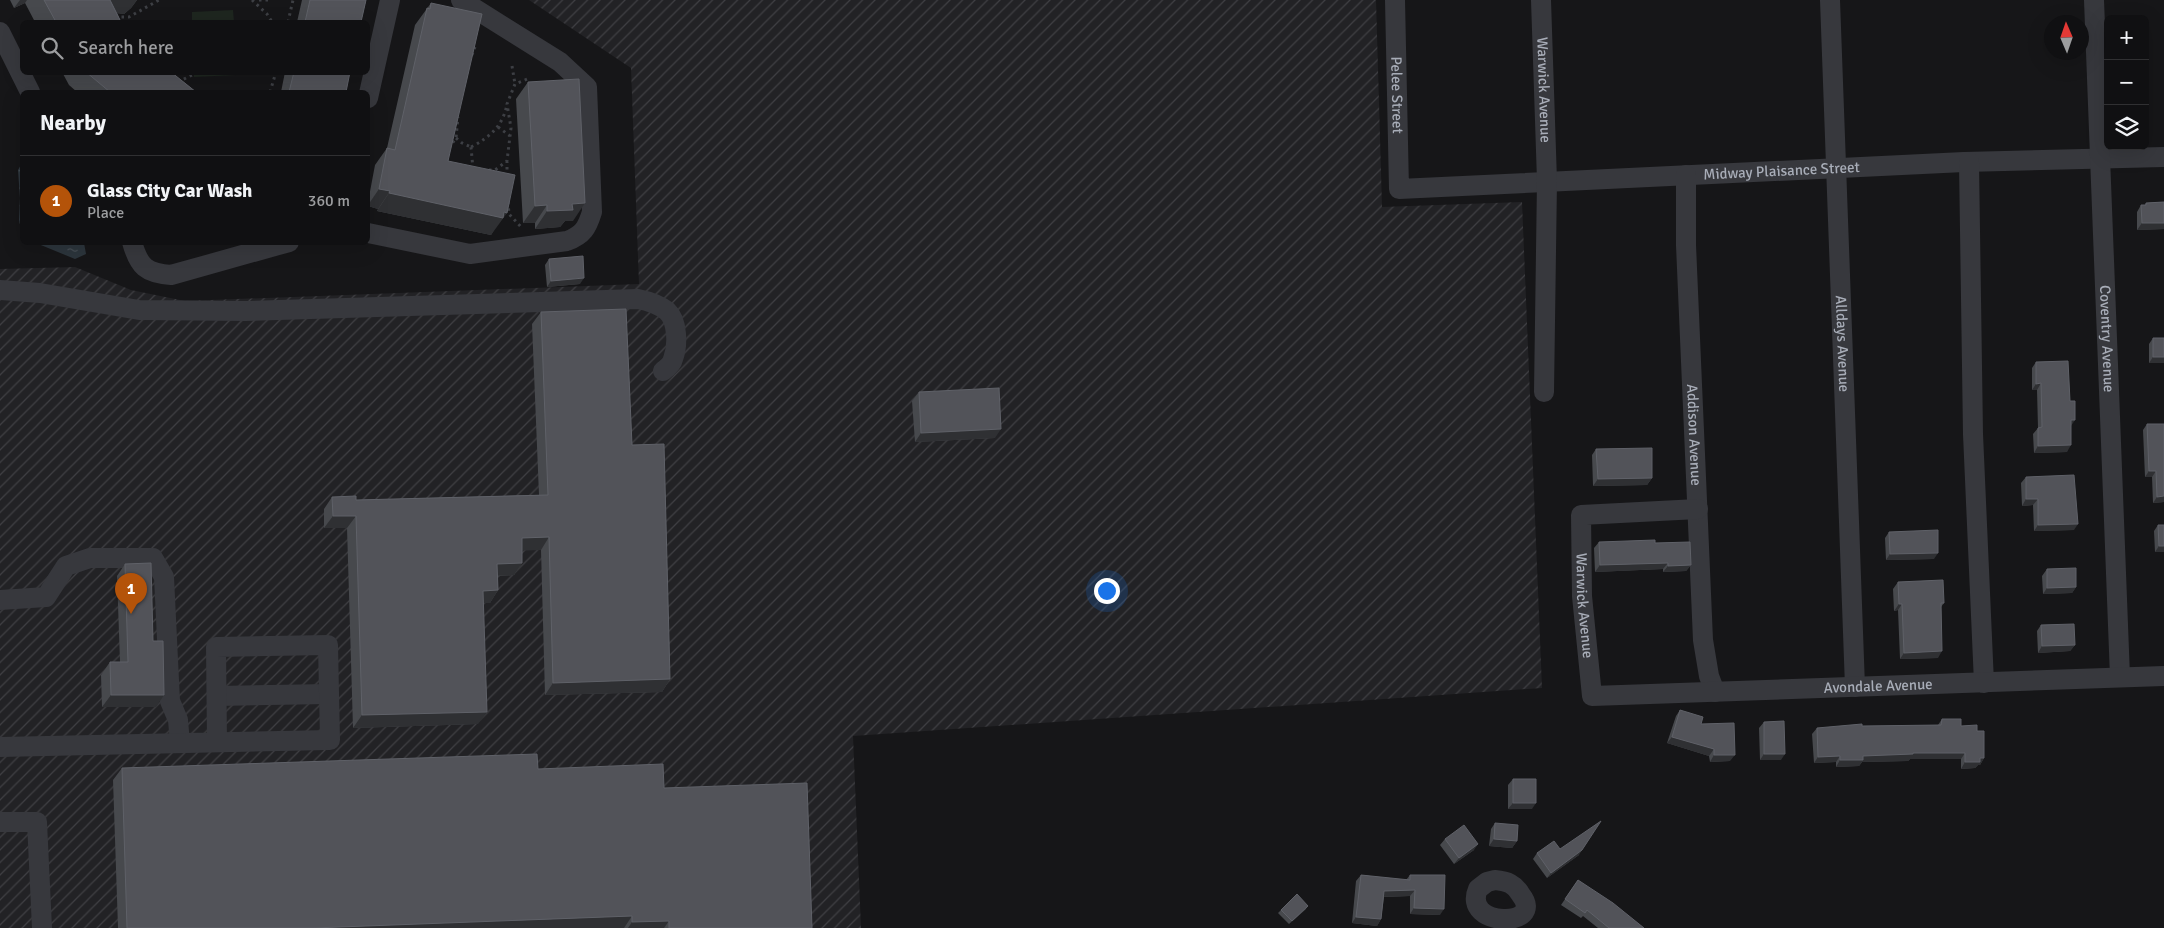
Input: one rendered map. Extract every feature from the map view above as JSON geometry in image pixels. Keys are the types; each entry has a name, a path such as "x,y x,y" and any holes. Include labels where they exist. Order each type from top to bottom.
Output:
{"street":[{"path":"370,90 390,0"},
{"path":"370,233 470,254 567,241 579,236 587,227 592,212 587,87 560,62 461,0"},
{"name":"Pelee Street","path":"1395,0 1399,189"},
{"name":"Warwick Avenue","path":"1541,0 1547,181 1544,392"},
{"name":"Alldays Avenue","path":"1830,0 1855,687"},
{"name":"Coventry Avenue","path":"2094,0 2120,677"},
{"path":"0,32 20,72"},
{"path":"22,75 29,90"},
{"name":"Midway Plaisance Street","path":"1399,189 1969,162 2164,157"},
{"path":"1969,162 1973,434 1984,683"},
{"name":"Addison Avenue","path":"1686,176 1686,246 1703,640 1709,676 1715,692"},
{"path":"133,245 142,266 156,274 171,275 278,245"},
{"path":"0,290 40,293 139,310 245,311 638,299 655,303 668,312 675,328 676,346 673,362 663,371"},
{"name":"Warwick Avenue","path":"1592,696 1582,596 1581,515 1698,509"},
{"path":"0,600 46,597 66,566 90,558 153,558 164,577 170,701 178,720 180,743"},
{"path":"0,747 330,740 328,645 216,647 218,742"},
{"name":"Avondale Avenue","path":"1592,696 2164,676"},
{"path":"217,696 329,694"},
{"path":"0,822 37,822 42,928"}],"path":[{"path":"113,18 129,17 159,0"},
{"path":"252,0 271,20"},
{"path":"259,0 268,0"},
{"path":"288,20 293,0"},
{"path":"471,57 475,47"},
{"path":"456,138 462,144 471,147 483,141 498,126 505,115 515,84 512,66"},
{"path":"173,86 192,75"},
{"path":"271,90 275,75"},
{"path":"515,84 530,78"},
{"path":"507,104 511,120 507,178"},
{"path":"445,153 456,138 459,110"},
{"path":"498,126 510,136"},
{"path":"471,147 473,169"},
{"path":"487,170 495,170 507,162"},
{"path":"467,168 480,170"},
{"path":"495,170 498,176"},
{"path":"508,199 509,214 528,235"}],"shaded area":[{"path":"529,0 1376,0 1382,207 1522,202 1542,688 853,736 861,928 0,928 0,269 75,267 131,290 185,301 639,284 631,68"},
{"path":"233,10 234,20 192,20 192,12"},
{"path":"194,75 236,75 194,77"}],"water":[{"path":"20,166 20,198 18,170"},
{"path":"41,245 84,245 86,254 75,259"}],"building":[{"path":"44,0 110,0 120,20 55,20"},
{"path":"310,0 366,0 361,20 305,20"},
{"path":"431,3 482,14 448,161 515,175 507,213 504,212 503,218 389,193 390,191 379,189 387,148 395,150 427,8 430,9"},
{"path":"90,75 175,75 194,90 108,90"},
{"path":"293,75 349,75 346,90 290,90"},
{"path":"579,79 585,203 572,204 573,210 547,211 547,205 535,206 528,82"},
{"path":"2164,202 2164,223 2142,223 2141,205"},
{"path":"583,256 584,278 551,281 549,259"},
{"path":"626,309 632,445 664,444 670,679 553,683 549,537 522,538 522,563 497,564 498,590 483,591 487,712 362,715 356,516 333,516 332,497 356,496 356,500 548,495 541,312"},
{"path":"2153,338 2164,338 2164,357 2153,357"},
{"path":"2068,361 2070,401 2075,401 2075,420 2071,420 2071,445 2038,446 2038,428 2042,427 2041,383 2036,384 2036,362"},
{"path":"999,388 1001,429 921,433 919,392"},
{"path":"2147,424 2164,424 2164,496 2157,497 2156,471 2149,471"},
{"path":"1652,448 1652,478 1598,479 1596,449"},
{"path":"2074,475 2078,524 2038,525 2038,499 2026,499 2026,477"},
{"path":"2158,525 2164,525 2164,546 2159,546"},
{"path":"1938,530 1938,553 1890,554 1889,532"},
{"path":"1655,540 1655,543 1690,542 1691,565 1668,566 1668,563 1600,565 1599,542"},
{"path":"151,563 153,641 163,641 164,695 111,695 110,662 128,662 125,564"},
{"path":"2076,568 2076,587 2047,588 2047,569"},
{"path":"1943,580 1944,603 1941,603 1942,651 1904,653 1902,604 1899,604 1898,582"},
{"path":"2074,624 2075,645 2042,646 2041,625"},
{"path":"1680,710 1703,717 1701,724 1734,723 1735,755 1714,755 1714,749 1672,737"},
{"path":"1942,719 1961,719 1961,726 1977,725 1977,731 1984,731 1984,758 1980,758 1980,762 1965,762 1965,753 1913,753 1863,756 1863,760 1840,760 1840,756 1818,757 1817,728 1862,724 1862,726 1941,725"},
{"path":"1784,721 1785,754 1764,754 1764,722"},
{"path":"537,754 538,769 663,764 664,788 807,783 812,928 669,928 669,921 632,922 632,916 313,928 127,928 122,768"},
{"path":"1513,779 1536,779 1536,803 1513,803"},
{"path":"1601,821 1582,850 1551,873 1537,853 1554,841 1560,849"},
{"path":"1495,823 1518,825 1517,841 1494,839"},
{"path":"1464,825 1478,844 1459,858 1445,839"},
{"path":"1361,875 1410,880 1410,875 1445,875 1444,909 1414,908 1415,890 1384,891 1381,919 1356,917"},
{"path":"1578,880 1613,903 1644,928 1609,928 1587,910 1585,913 1565,899"},
{"path":"1297,894 1308,906 1292,921 1281,910"}],"place":[{"name":"Glass City Car Wash","path":"131,614"}]}
